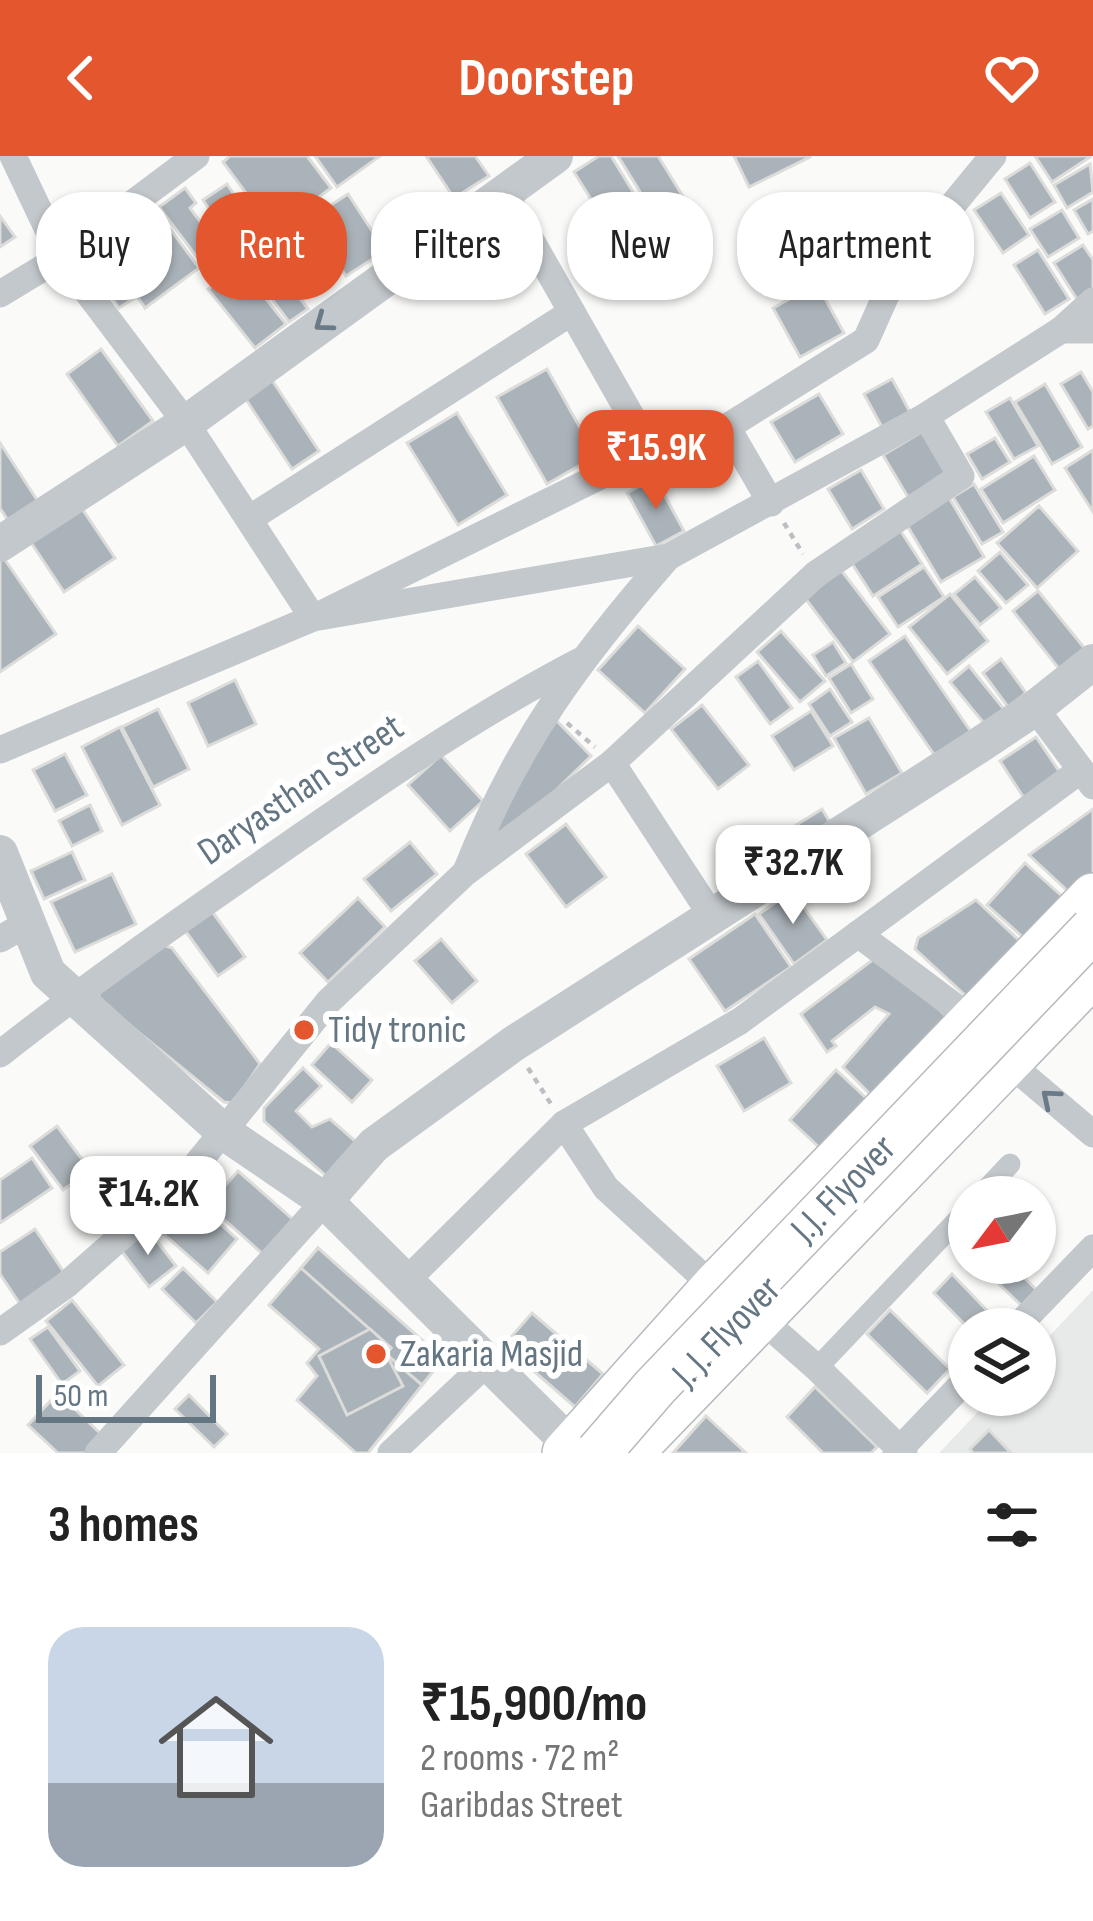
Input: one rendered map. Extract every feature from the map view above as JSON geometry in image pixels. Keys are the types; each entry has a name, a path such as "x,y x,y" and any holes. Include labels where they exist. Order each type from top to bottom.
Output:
{"main road":[{"path":"578,1451 714,1288 1093,896"},
{"name":"J.J. Flyover","path":"578,1451 656,1387 1093,928"},
{"name":"J. J. Flyover","path":"616,1453 668,1393 1093,956"},
{"path":"630,1453 1093,974"}],"street":[{"path":"14,156 36,203"},
{"path":"148,192 196,156"},
{"path":"0,544 186,423 555,156"},
{"path":"0,750 313,618 651,451 727,427 866,340 895,275 993,156"},
{"path":"503,191 651,451"},
{"path":"0,294 36,272"},
{"path":"93,300 186,423 313,618"},
{"path":"313,618 668,557 926,416 1061,330 1093,301"},
{"path":"249,520 572,312"},
{"path":"1061,330 1093,330"},
{"path":"0,1332 66,1286 179,1186 329,1001 465,872 613,763 816,574 962,476 926,416"},
{"path":"727,427 771,502"},
{"path":"465,872 484,824 541,718 580,661 668,557"},
{"name":"Daryasthan Street","path":"0,1054 73,995 368,789 500,703 580,661"},
{"path":"98,1453 374,1144 513,1044 1035,708 1093,662"},
{"path":"500,703 541,718"},
{"path":"405,1282 564,1124 740,1021 1087,778 1035,708"},
{"path":"613,763 712,916"},
{"path":"0,853 14,931 47,973 225,1133 325,1201 578,1451"},
{"path":"859,934 973,1020"},
{"path":"1008,1062 1093,1134"},
{"path":"564,1124 606,1188 714,1288"},
{"path":"999,1176 1010,1164"},
{"path":"817,1368 948,1230"},
{"path":"1035,1308 1093,1249"},
{"path":"760,1318 899,1452 948,1400"},
{"path":"391,1453 489,1360"}],"path":[{"path":"771,502 816,574"},
{"path":"541,718 613,763"},
{"path":"513,1044 564,1124"}],"shaded area":[{"path":"1093,1290 1093,1453 939,1453 974,1416 1056,1416 1056,1329"}],"building":[{"path":"230,156 307,156 331,188 326,192 245,192 223,162"},
{"path":"315,156 380,156 337,187"},
{"path":"426,156 475,156 489,176 464,192 450,192"},
{"path":"599,156 611,156 633,192 586,192 574,172"},
{"path":"618,156 658,156 680,192 640,192"},
{"path":"734,156 810,156 810,157 749,187"},
{"path":"1035,156 1090,156 1090,157 1052,182"},
{"path":"1030,163 1055,202 1030,218 1005,179"},
{"path":"1090,164 1093,192 1067,208 1054,185"},
{"path":"185,188 196,203 190,208 196,216 196,256 172,224 172,198"},
{"path":"1001,193 1029,235 1003,253 974,210"},
{"path":"347,195 371,229 371,260 347,275"},
{"path":"1093,199 1093,231 1088,234 1074,210"},
{"path":"1062,210 1079,238 1048,257 1030,229"},
{"path":"0,216 15,237 0,247"},
{"path":"172,231 196,264 196,270 172,288"},
{"path":"1083,245 1093,260 1093,296 1080,304 1054,263"},
{"path":"1038,250 1069,299 1045,314 1014,265"},
{"path":"217,300 267,300 286,324 255,348"},
{"path":"272,300 301,300 308,309 289,322"},
{"path":"788,300 826,300 844,333 800,357 773,308"},
{"path":"101,349 153,421 118,446 67,374"},
{"path":"547,369 596,456 547,484 497,397"},
{"path":"1081,372 1093,392 1093,426 1088,429 1061,384"},
{"path":"270,377 319,451 292,469 243,395"},
{"path":"892,379 910,412 882,427 864,394"},
{"path":"1045,384 1082,447 1052,464 1015,402"},
{"path":"819,394 843,434 795,462 771,422"},
{"path":"1010,398 1038,446 1014,459 986,412"},
{"path":"457,413 507,495 458,525 407,443"},
{"path":"932,426 957,468 908,497 883,455"},
{"path":"995,438 1010,462 982,479 967,454"},
{"path":"0,443 39,503 9,522 0,508"},
{"path":"1093,450 1093,512 1065,468"},
{"path":"1034,456 1055,490 1003,523 981,489"},
{"path":"861,470 884,509 852,529 828,489"},
{"path":"655,478 684,531 656,546 627,493"},
{"path":"974,484 1003,532 982,544 953,497"},
{"path":"948,496 984,557 941,582 905,522"},
{"path":"1039,506 1078,551 1037,588 997,543"},
{"path":"81,507 115,558 64,592 30,541"},
{"path":"900,530 922,564 873,596 851,562"},
{"path":"1000,552 1028,585 1006,603 978,571"},
{"path":"0,558 56,634 0,672"},
{"path":"924,567 944,597 898,627 878,597"},
{"path":"841,570 890,634 853,662 805,598"},
{"path":"975,577 1001,608 980,625 954,594"},
{"path":"1038,591 1090,655 1064,675 1013,611"},
{"path":"950,594 988,641 947,674 909,627"},
{"path":"638,626 685,669 645,713 598,670"},
{"path":"781,631 825,681 800,702 757,652"},
{"path":"905,636 978,742 942,766 869,661"},
{"path":"833,642 846,663 826,676 813,655"},
{"path":"1001,659 1026,693 1008,707 983,673"},
{"path":"758,661 792,708 770,724 736,677"},
{"path":"851,664 873,699 851,713 829,678"},
{"path":"969,666 1011,718 992,733 950,682"},
{"path":"235,680 256,724 208,746 188,703"},
{"path":"830,689 852,722 830,736 809,704"},
{"path":"702,705 749,765 718,789 671,729"},
{"path":"158,709 189,769 153,787 122,727"},
{"path":"811,711 833,746 794,770 772,736"},
{"path":"554,718 591,756 504,841 492,829"},
{"path":"869,718 902,773 866,794 834,738"},
{"path":"120,727 160,805 122,825 82,747"},
{"path":"1036,737 1061,774 1024,798 1000,761"},
{"path":"65,754 87,795 55,811 33,770"},
{"path":"441,755 483,801 450,831 408,785"},
{"path":"90,805 102,831 72,846 59,821"},
{"path":"822,809 835,831 798,853 785,832"},
{"path":"1093,809 1093,873 1072,895 1029,855"},
{"path":"566,824 606,877 566,907 526,854"},
{"path":"410,842 437,874 391,911 364,879"},
{"path":"72,852 85,880 44,899 31,871"},
{"path":"1025,863 1064,898 1026,940 987,905"},
{"path":"112,874 136,924 75,952 51,902"},
{"path":"792,891 827,940 794,964 759,914"},
{"path":"358,898 385,927 328,982 300,953"},
{"path":"976,900 1024,945 966,996 915,949 918,938"},
{"path":"211,910 245,957 218,976 184,929"},
{"path":"755,914 791,967 725,1011 689,959"},
{"path":"441,939 477,981 452,1003 415,961"},
{"path":"163,945 172,948 260,1064 233,1103 224,1102 99,1000 99,984"},
{"path":"879,955 946,1016 871,1095 843,1067 889,1014 875,1007 832,1041 836,1046 827,1052 801,1014"},
{"path":"764,1038 791,1083 744,1111 717,1066"},
{"path":"331,1043 372,1080 352,1102 312,1065"},
{"path":"303,1068 321,1086 296,1111 312,1127 330,1119 362,1147 332,1181 264,1121 264,1108"},
{"path":"836,1070 866,1098 820,1148 790,1120"},
{"path":"57,1126 90,1170 63,1190 30,1146"},
{"path":"32,1158 52,1188 0,1223 0,1180"},
{"path":"238,1171 296,1222 265,1256 208,1205"},
{"path":"187,1194 237,1239 208,1273 157,1228"},
{"path":"147,1228 176,1266 149,1287 120,1249"},
{"path":"35,1229 65,1274 20,1304 0,1274 0,1252"},
{"name":"Zakaria Masjid","path":"318,1248 443,1359 368,1453 356,1453 297,1400 317,1376 307,1363 319,1349 269,1305"},
{"path":"318,1248 443,1359 422,1385 386,1354 391,1348 301,1268"},
{"path":"183,1268 217,1302 196,1323 162,1289"},
{"path":"948,1278 948,1284 962,1284 985,1308 949,1308 934,1293"},
{"path":"999,1284 1031,1284 1040,1293 1024,1308"},
{"path":"72,1300 124,1365 98,1386 46,1321"},
{"path":"890,1310 948,1371 927,1393 867,1334"},
{"path":"532,1313 603,1374 575,1407 504,1345"},
{"path":"48,1327 80,1371 62,1384 30,1339"},
{"path":"370,1329 391,1348 386,1354 403,1386 347,1415 319,1356"},
{"path":"815,1387 877,1447 871,1453 823,1453 787,1417"},
{"path":"58,1393 106,1439 92,1453 58,1453 28,1425"},
{"path":"189,1395 227,1434 214,1447 175,1409"},
{"path":"706,1416 746,1453 673,1453"},
{"path":"989,1430 1011,1453 973,1453 970,1449"}],"place":[{"name":"Tidy tronic","path":"304,1030"},
{"name":"Zakaria Masjid","path":"376,1354"}]}
